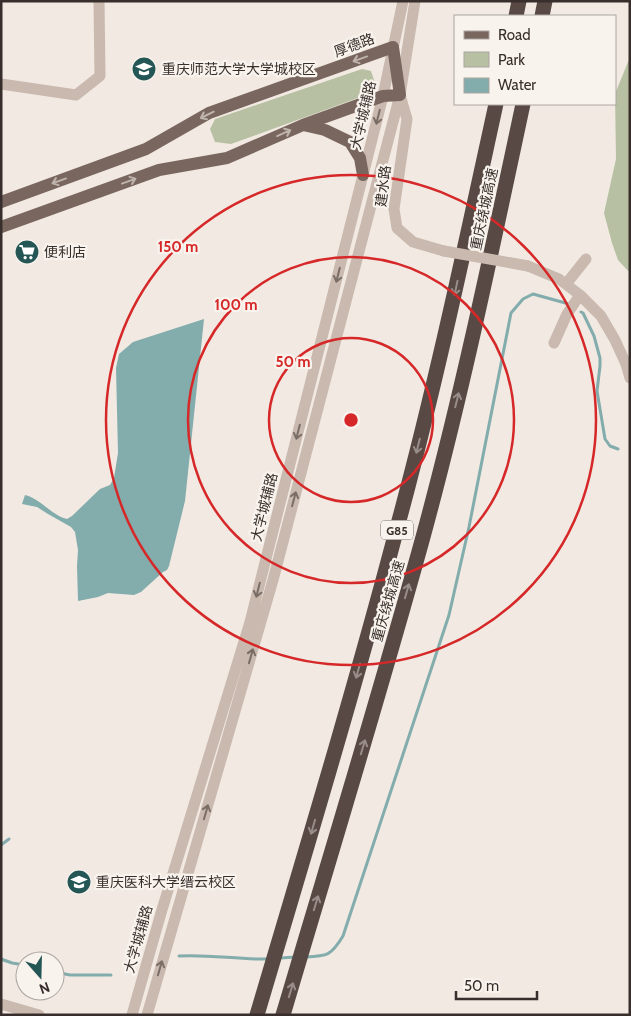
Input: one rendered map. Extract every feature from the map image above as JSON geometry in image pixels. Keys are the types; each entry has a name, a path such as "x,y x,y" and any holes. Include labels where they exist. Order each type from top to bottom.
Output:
{"highway":[{"path":"516,15 519,1"},
{"path":"542,15 545,1"},
{"name":"重庆绕城高速","path":"257,1015 344,721 398,527 446,330 496,105"},
{"name":"重庆绕城高速","path":"283,1015 423,536 473,337 523,105"}],"main road":[{"name":"厚德路","path":"1,202 146,149 209,113 393,47 400,95"},
{"path":"1,227 159,170 227,158 303,125 383,96 400,95"},
{"path":"303,125 325,130 350,142 360,158 363,175"}],"street":[{"path":"1,84 76,95 100,76 99,1"},
{"name":"大学城辅路","path":"132,1015 161,913 250,622 383,96 403,1"},
{"name":"大学城辅路","path":"147,1015 273,580 400,95 415,1"},
{"name":"建水路","path":"400,95 407,119 394,209 397,228 413,242 528,266 559,278 566,284"},
{"path":"586,259 566,284 601,316 615,340 630,378"},
{"path":"554,343 567,314 580,295"},
{"path":"615,340 630,349"},
{"path":"1,1004 38,1015"}],"green space":[{"path":"630,57 630,273 618,260 604,213 616,159 616,92"},
{"path":"362,69 371,71 375,83 366,95 231,144 215,142 210,129 215,119"}],"water":[{"path":"204,319 185,501 169,566 167,570 141,592 134,595 108,593 78,601 78,550 75,532 71,527 37,507 22,504 25,495 67,519 100,489 110,485 114,478 118,453 116,368 119,354 133,342"}],"waterway":[{"path":"305,957 328,954 335,948 343,936 449,615 469,527 511,313 523,299 533,294 569,304"},
{"path":"581,312 594,336 600,358 597,391 605,439 610,446 618,449"},
{"path":"1,845 9,839"},
{"path":"179,956 269,959"},
{"path":"280,958 296,957"},
{"path":"1,959 15,963"},
{"path":"65,974 111,975"}],"place":[{"name":"重庆师范大学大学城校区","path":"144,69"},
{"name":"便利店","path":"27,252"},
{"name":"重庆医科大学缙云校区","path":"79,882"}]}
